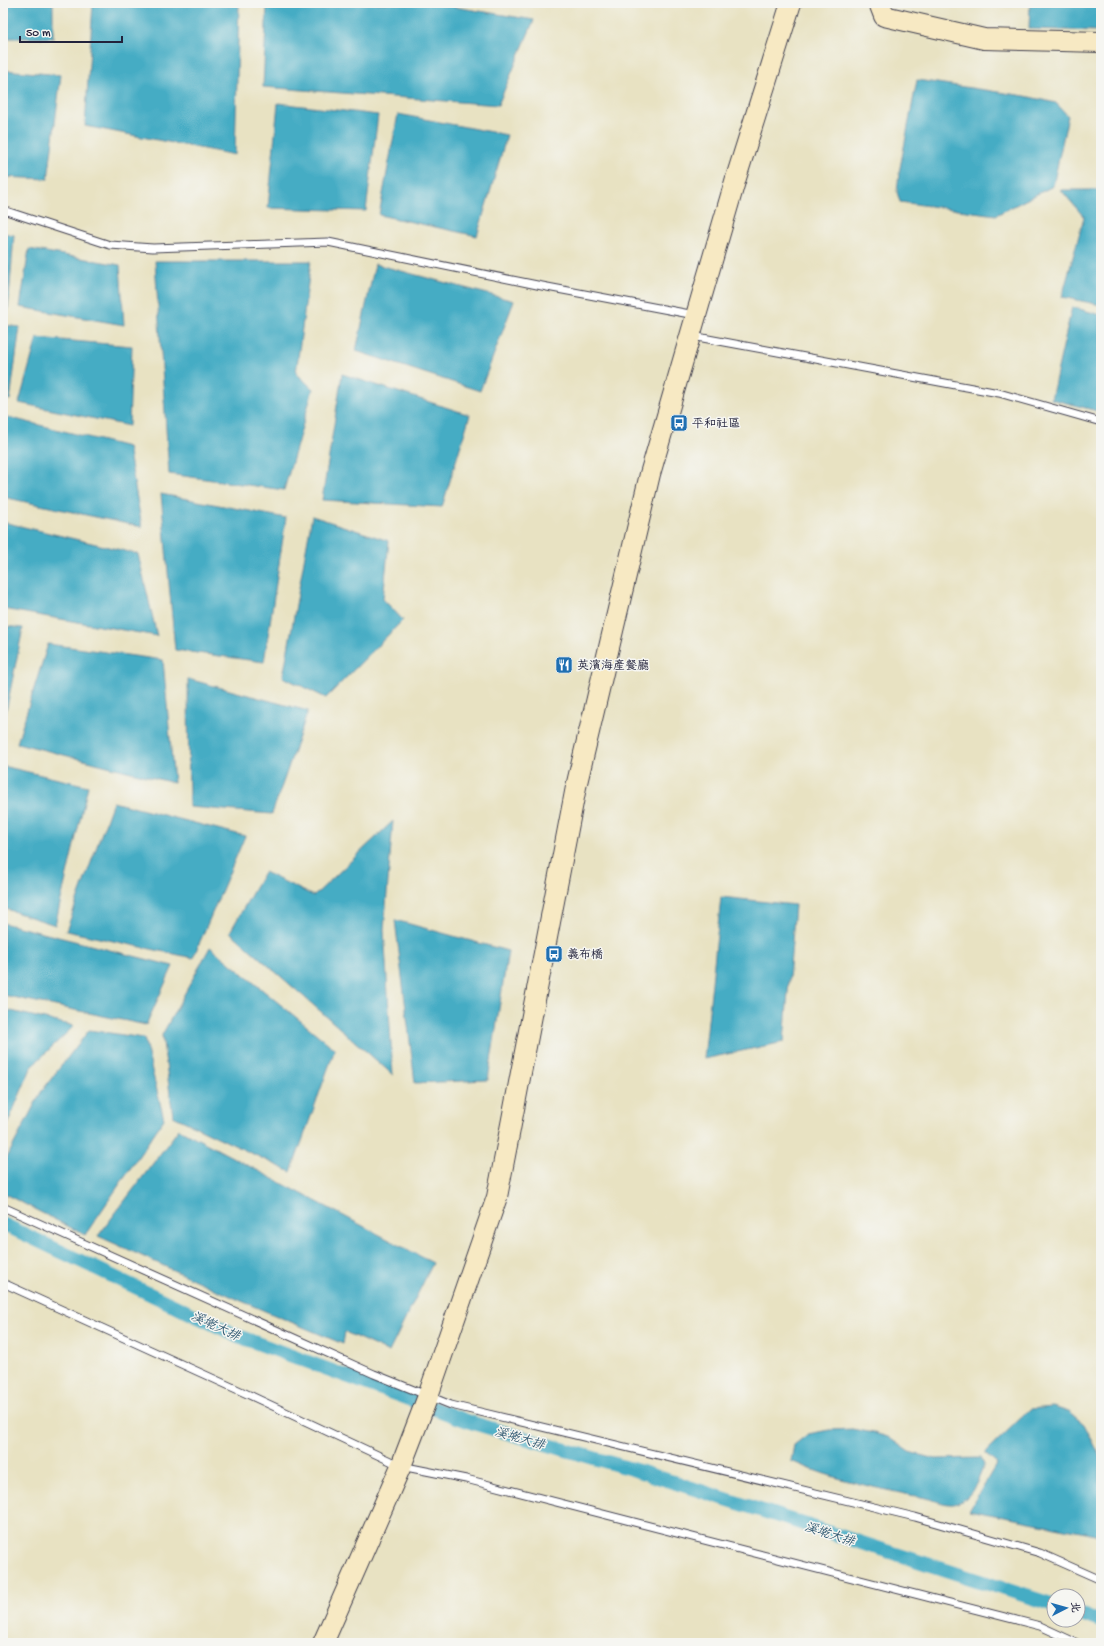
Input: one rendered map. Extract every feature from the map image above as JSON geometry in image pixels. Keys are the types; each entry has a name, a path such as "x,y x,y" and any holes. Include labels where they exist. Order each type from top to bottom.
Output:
{"main road":[{"path":"323,1643 402,1462 426,1400 496,1197 576,787 650,474 736,178 791,3"},
{"path":"879,3 884,16 984,39 1101,42"}],"lane":[{"path":"3,210 110,245 153,248 328,242 542,286 695,315"},
{"path":"690,336 999,393 1101,422"},
{"path":"3,1207 374,1374 426,1400 547,1427 915,1517 1040,1553 1101,1580"},
{"path":"3,1283 231,1387 402,1462 1040,1626 1077,1643"}],"water":[{"path":"3,3 53,3 53,38 3,38"},
{"path":"93,3 239,3 235,155 85,126"},
{"path":"267,3 431,3 534,20 498,105 263,87"},
{"path":"1030,3 1101,3 1101,31 1029,29"},
{"path":"3,70 61,75 48,179 3,177"},
{"path":"917,80 1025,96 1056,103 1068,116 1053,186 996,215 900,202 897,192 899,173"},
{"path":"278,103 378,115 366,211 268,208"},
{"path":"398,114 507,135 477,236 379,215"},
{"path":"1061,190 1101,190 1101,305 1062,297 1084,217"},
{"path":"3,233 14,235 8,311 3,311"},
{"path":"29,249 120,265 124,325 20,307"},
{"path":"155,261 311,261 296,373 313,389 284,490 169,474"},
{"path":"375,264 514,301 480,391 356,351"},
{"path":"1072,307 1101,315 1101,412 1051,399"},
{"path":"3,325 20,327 10,400 3,399"},
{"path":"37,338 132,346 129,426 19,403"},
{"path":"342,374 470,415 442,507 322,500"},
{"path":"3,416 128,447 142,527 3,497"},
{"path":"161,494 286,518 264,662 175,650"},
{"path":"312,516 389,541 383,599 403,620 326,698 283,677"},
{"path":"3,522 138,554 157,636 3,609"},
{"path":"3,626 23,628 3,726"},
{"path":"48,644 163,660 174,783 17,743"},
{"path":"188,679 308,711 272,814 189,807"},
{"path":"3,766 88,786 55,925 3,908"},
{"path":"113,802 245,836 193,958 66,931"},
{"path":"393,821 384,930 393,1075 230,932 264,872 314,896"},
{"path":"721,897 795,905 784,1042 704,1059"},
{"path":"395,920 508,951 488,1080 415,1083"},
{"path":"3,923 173,966 146,1025 3,995"},
{"path":"210,947 335,1049 291,1172 173,1116 162,1035"},
{"path":"3,1009 74,1026 32,1066 3,1134"},
{"path":"89,1030 144,1038 164,1119 85,1235 3,1193 3,1165 41,1092"},
{"path":"179,1129 433,1263 389,1352 345,1332 343,1344 239,1300 98,1236"},
{"path":"1053,1407 1069,1412 1084,1424 1100,1456 1101,1536 969,1510 997,1463 985,1453 1030,1409"},
{"path":"852,1429 888,1437 909,1452 935,1459 981,1458 984,1465 977,1483 970,1494 960,1502 951,1504 841,1479 791,1461 794,1445 808,1434 829,1430"}],"waterway":[{"name":"溪墘大排","path":"3,1224 238,1336 473,1423 642,1472 1046,1602"},
{"name":"溪墘大排","path":"1086,1616 1101,1621"}],"place":[{"name":"平和社區","path":"679,423"},
{"name":"英濱海產餐廳","path":"564,665"},
{"name":"義布橋","path":"554,954"}]}
